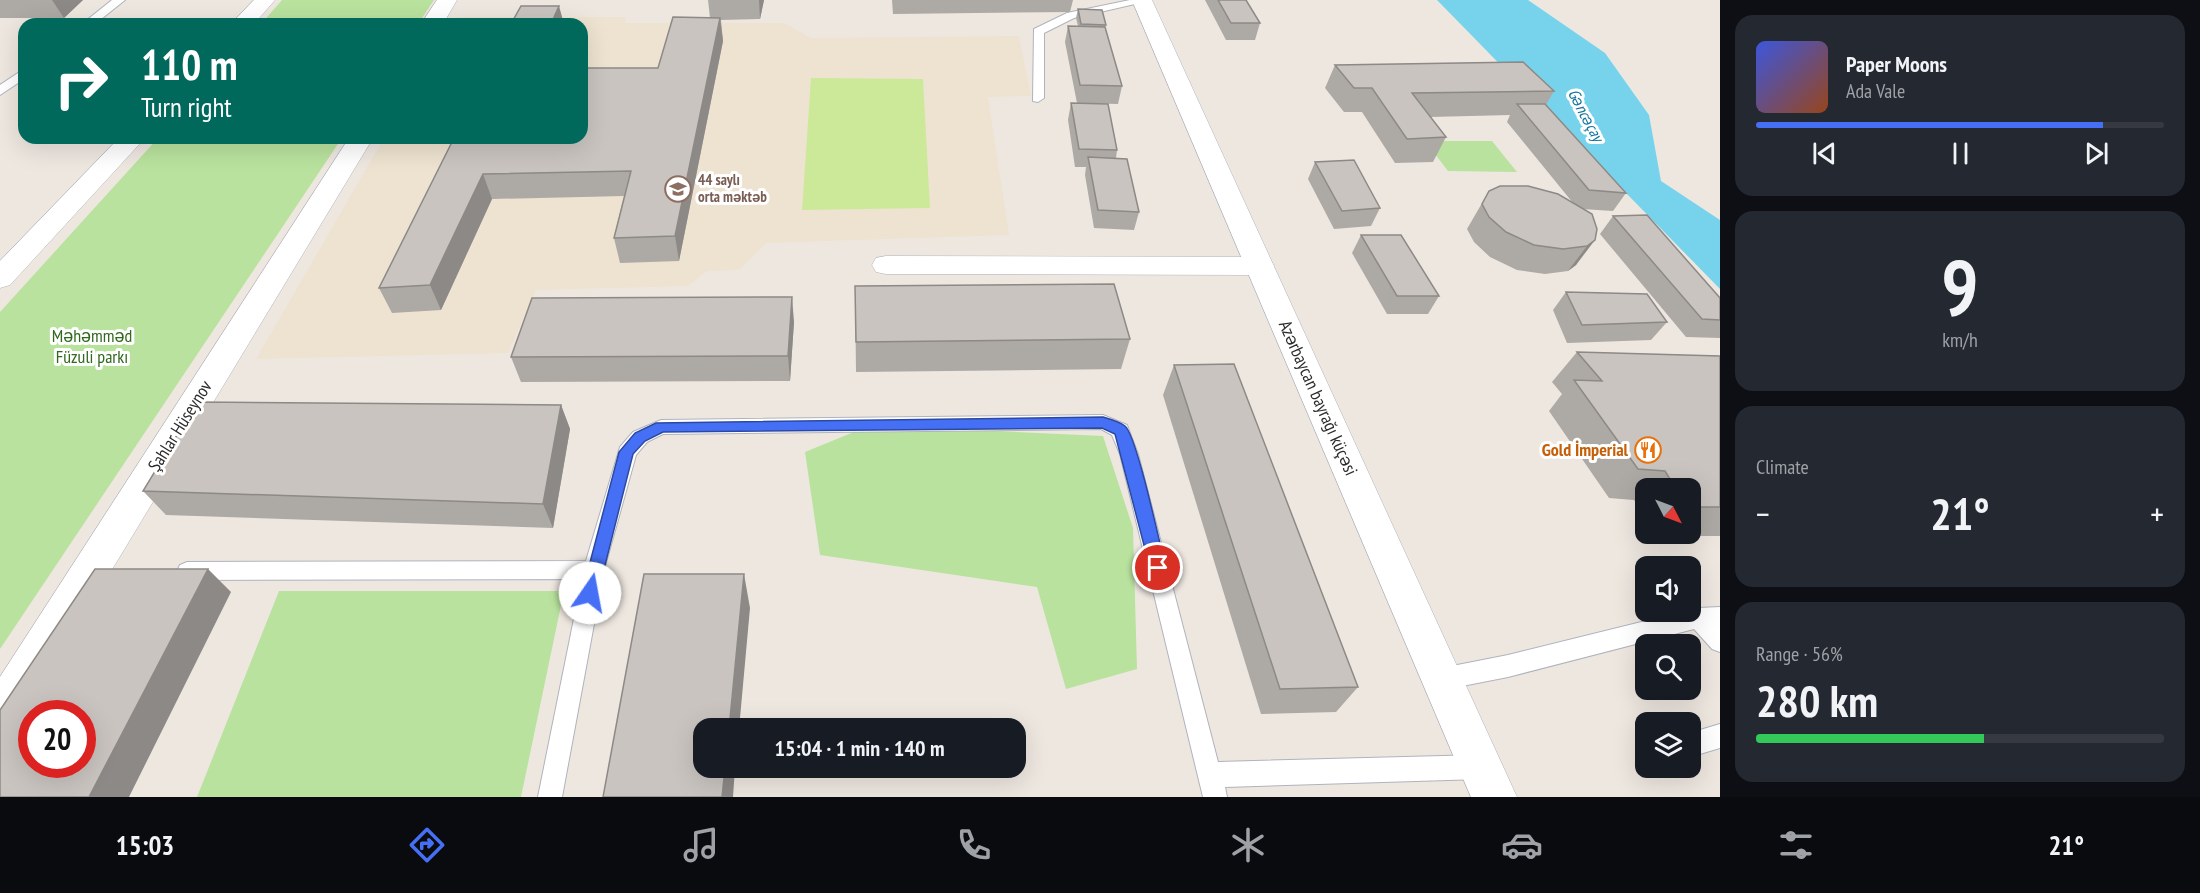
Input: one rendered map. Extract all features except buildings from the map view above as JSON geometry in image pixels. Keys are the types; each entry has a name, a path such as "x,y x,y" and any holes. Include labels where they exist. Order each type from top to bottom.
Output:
{"street":[{"path":"248,18 264,0"},
{"path":"436,18 447,0"},
{"name":"Azərbaycan bayrağı küçəsi","path":"1142,0 1494,797"},
{"path":"0,278 127,144"},
{"name":"Şahlar Hüseynov","path":"0,715 101,571 357,144"},
{"path":"886,265 1260,266"}],"lane":[{"path":"96,18 119,0"},
{"path":"1038,98 1038,31 1071,15 1142,0"},
{"path":"0,91 18,78"},
{"path":"550,797 594,570 627,452 640,437 661,427 1103,422 1120,430 1129,454 1212,786 1481,767"},
{"path":"172,571 594,570"},
{"path":"1442,679 1508,666 1709,617 1720,642"},
{"path":"1701,742 1720,736"}],"shaded area":[{"name":"44 saylı orta məktəb","path":"626,17 625,23 784,23 811,38 1019,36 1031,96 988,97 1009,235 766,243 739,270 707,271 688,286 536,290 508,353 256,359 381,144 588,144 588,18 456,18"}],"green space":[{"path":"282,0 434,0 422,18 266,18"},
{"path":"811,78 923,79 930,208 802,210"},
{"path":"1425,141 1492,141 1517,172 1448,171"},
{"name":"Məhəmməd Füzuli parkı","path":"153,144 338,144 0,649 0,312"},
{"path":"871,425 1103,436 1133,528 1137,669 1066,689 1037,587 820,555 805,452"},
{"path":"279,591 564,591 521,797 197,797"}],"water":[{"name":"Gəncəçay","path":"1437,0 1528,0 1605,53 1649,115 1661,181 1720,220 1720,289"}],"place":[{"name":"44 saylı orta məktəb","path":"678,189"},
{"name":"Gold İmperial","path":"1648,450"}],"route":[{"path":"590,593 594,570 627,452 640,437 661,427 1103,422 1120,430 1129,454 1158,568"}]}
